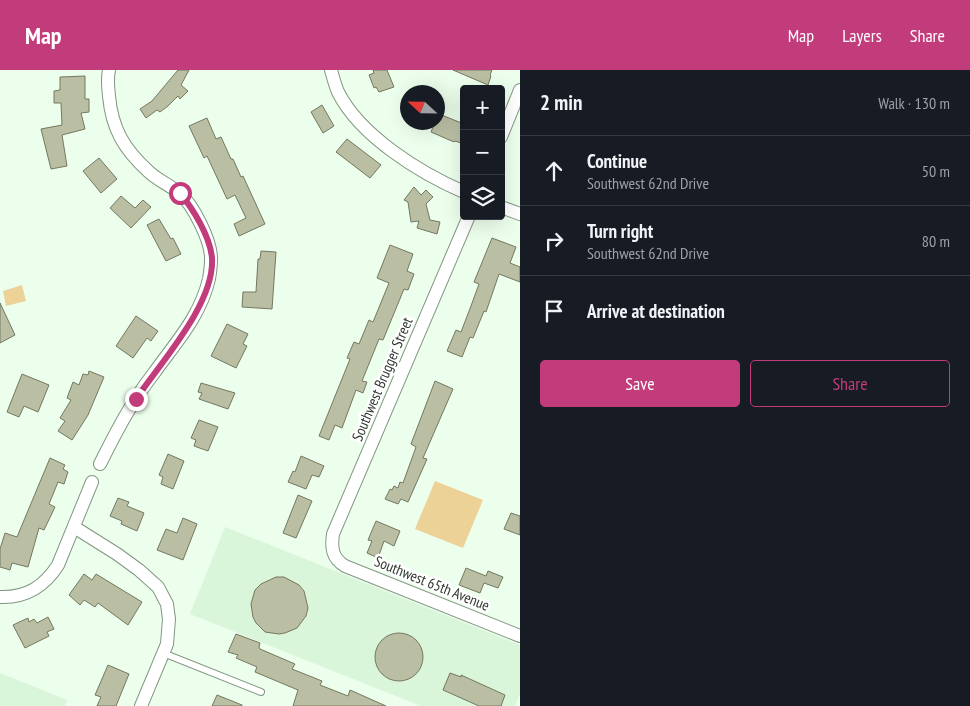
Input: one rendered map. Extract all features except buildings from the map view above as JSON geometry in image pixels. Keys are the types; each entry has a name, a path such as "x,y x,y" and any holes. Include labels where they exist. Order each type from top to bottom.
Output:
{"street":[{"path":"100,464 119,426 136,399 182,336 194,315 205,294 212,258 192,207 180,193 149,172 123,143 116,131 110,113 107,77 109,70"},
{"path":"331,70 337,90 343,101 375,137 426,173 460,190"},
{"path":"503,130 520,90"},
{"path":"505,208 520,214"},
{"name":"Southwest Brugger Street","path":"334,556 332,549 333,534 467,220"},
{"path":"0,597 20,596 34,591 51,576 58,565 92,482"},
{"path":"74,527 118,554 158,587 167,604 170,619 167,644 141,706"},
{"name":"Southwest 65th Avenue","path":"334,556 338,562 345,566 520,636"}],"lane":[{"path":"163,653 261,692"}],"shaded area":[{"path":"22,285 26,301 6,306 3,291"},
{"path":"435,481 483,500 463,548 415,529"},
{"path":"225,527 520,645 520,694 515,706 421,706 190,614"},
{"path":"0,673 67,700 65,706 0,706"}],"route":[{"path":"136,399 182,336 205,294 209,276 212,258 206,239 192,207 180,193"}]}
